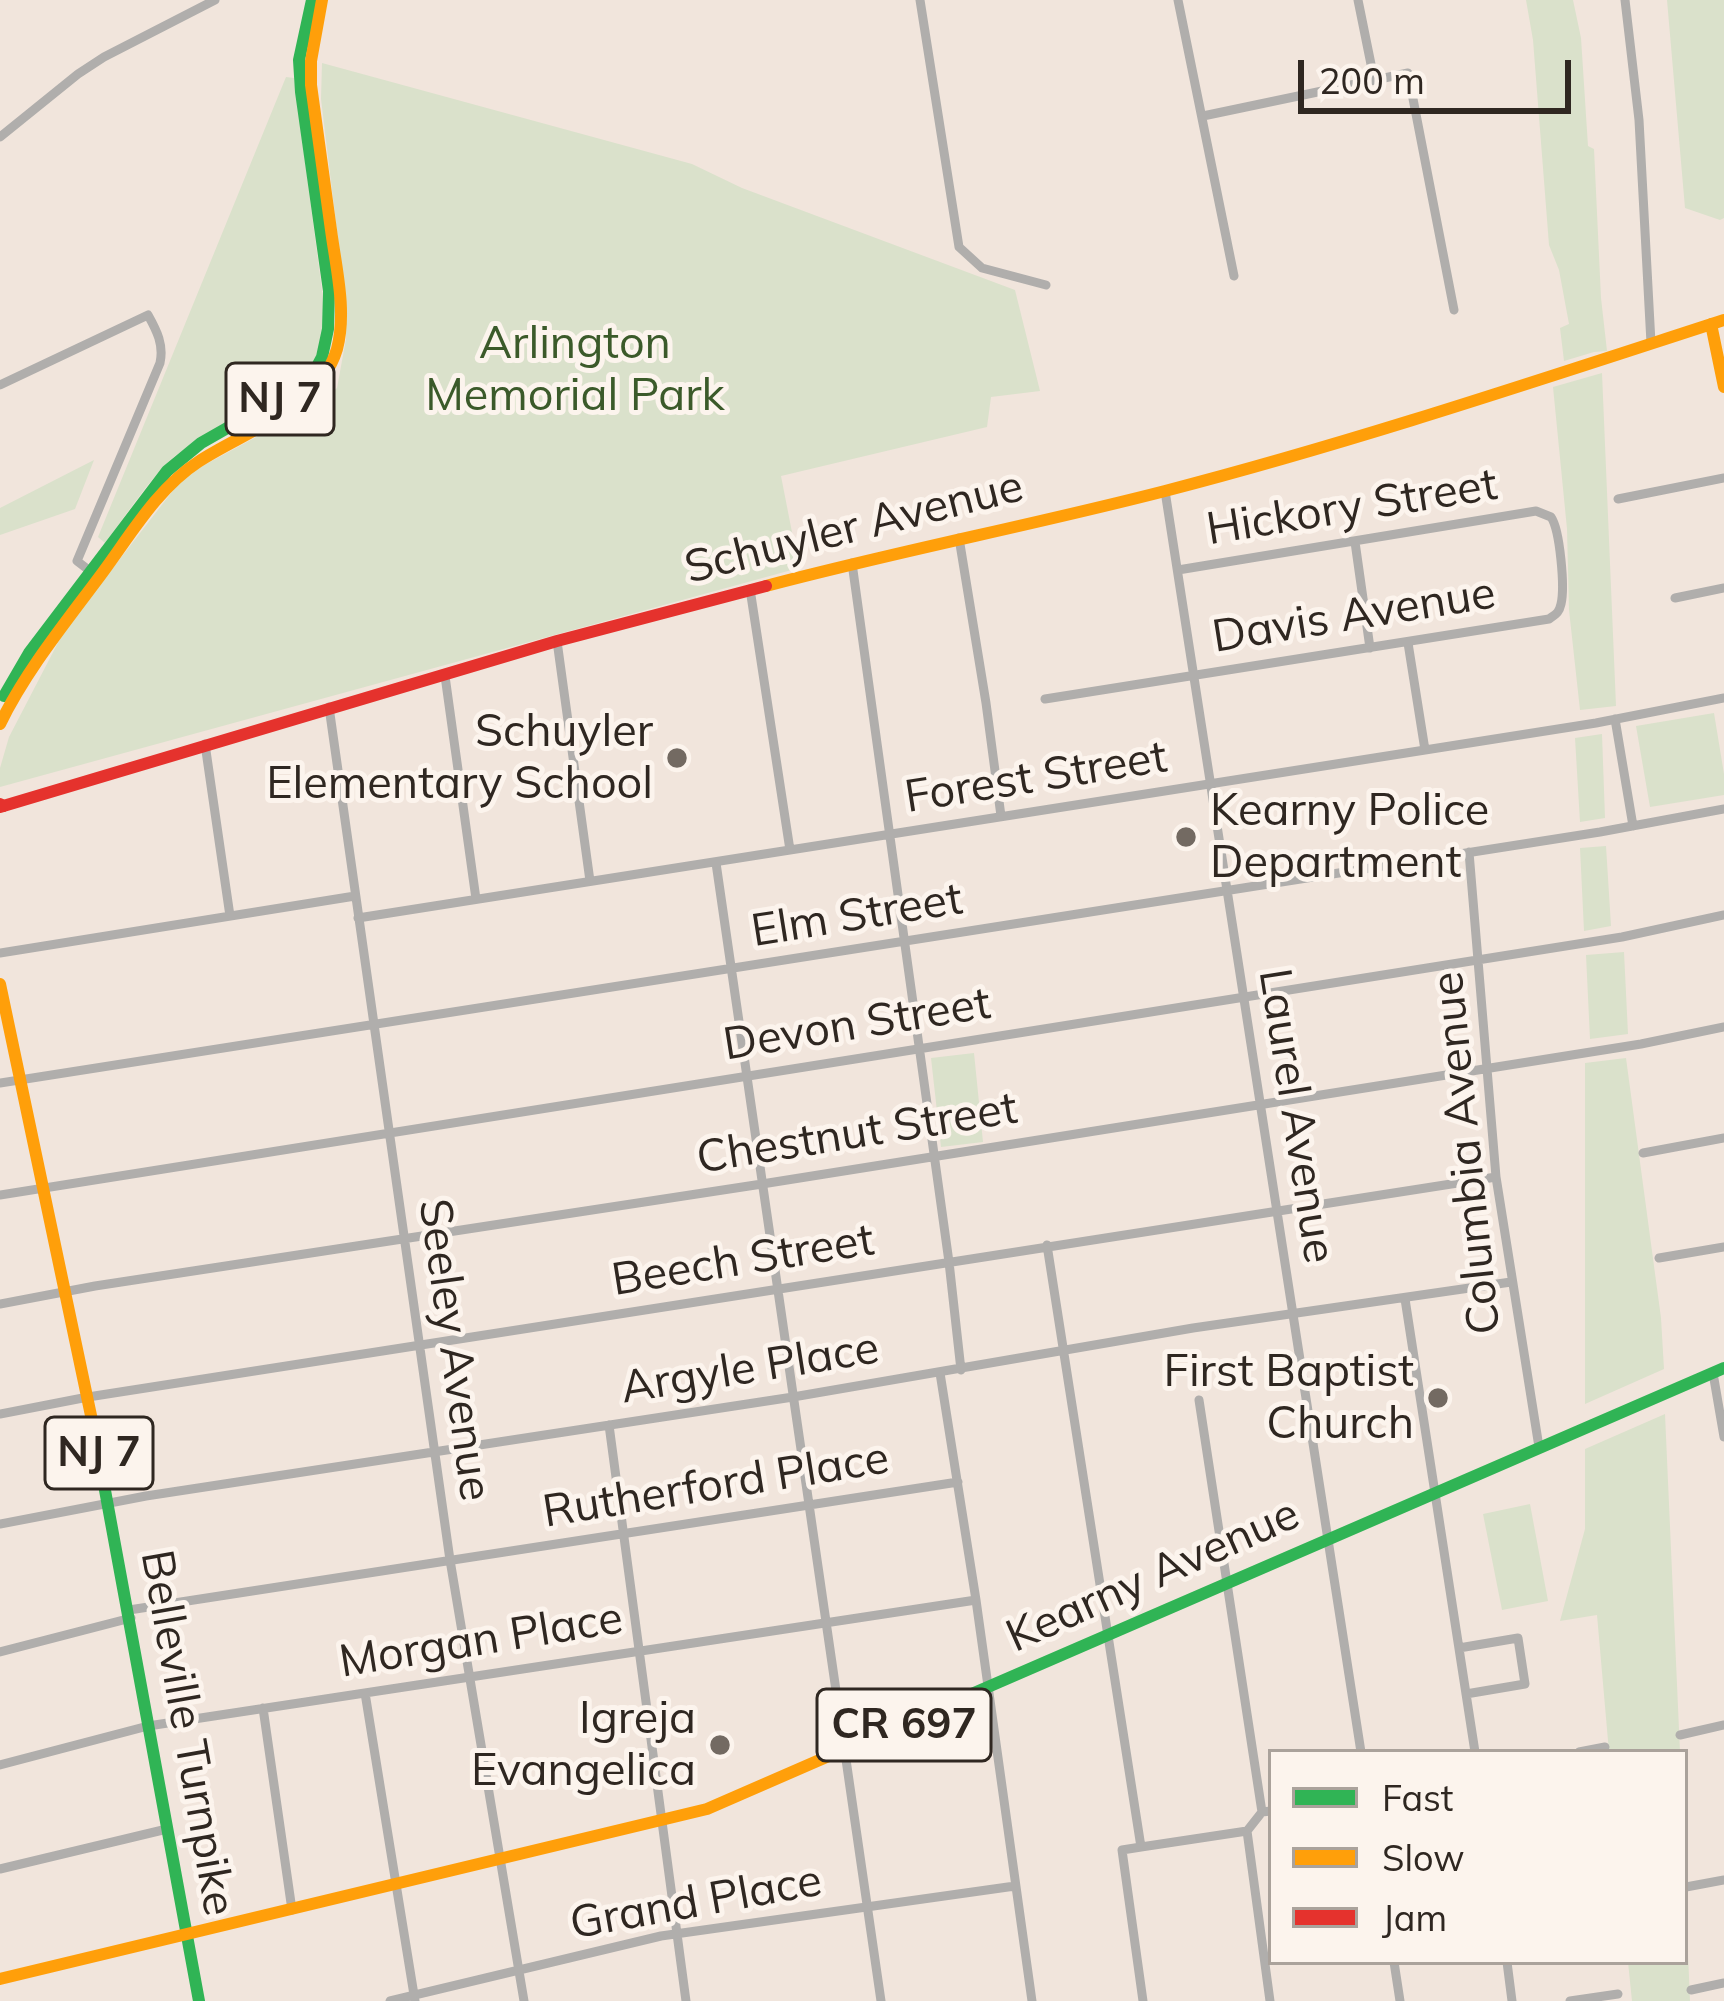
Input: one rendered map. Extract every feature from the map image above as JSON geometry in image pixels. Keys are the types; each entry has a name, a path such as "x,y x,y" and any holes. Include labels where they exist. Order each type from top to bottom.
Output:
{"main road":[{"name":"NJ 7","path":"0,705 29,652 167,470 201,443 299,387 322,357 328,291 299,60 312,0"},
{"name":"NJ 7","path":"0,724 31,669 177,478 301,400 315,388 334,355 340,335 340,296 311,85 322,0"},
{"name":"Schuyler Avenue","path":"1,806 750,588 1165,491 1426,417 1717,322"},
{"path":"1717,322 1724,387"},
{"name":"Belleville Turnpike","path":"0,984 110,1503 199,2001"},
{"name":"Kearny Avenue","path":"0,1979 719,1805 1719,1371"}],"street":[{"path":"0,137 104,57 215,0"},
{"path":"920,0 959,247 982,268 1046,284"},
{"path":"1178,0 1234,276"},
{"path":"1358,0 1373,79"},
{"path":"1625,0 1640,120 1652,343"},
{"path":"1203,116 1408,73 1454,310"},
{"path":"0,385 148,315 161,343 160,363 77,560 90,572"},
{"path":"1618,499 1724,478"},
{"name":"Laurel Avenue","path":"1165,491 1361,1749"},
{"name":"Hickory Street","path":"1178,570 1537,512"},
{"name":"Davis Avenue","path":"1046,699 1549,619 1562,601 1559,532 1551,517 1537,512"},
{"path":"959,538 1001,816"},
{"path":"1354,542 1370,649"},
{"path":"852,563 961,1370"},
{"path":"750,588 790,850"},
{"path":"1676,598 1724,589"},
{"path":"557,641 590,881"},
{"path":"1408,643 1425,750"},
{"path":"445,676 476,899"},
{"name":"Forest Street","path":"358,918 1425,750 1724,698"},
{"name":"Seeley Avenue","path":"329,707 450,1560 524,2001"},
{"path":"1615,719 1633,826"},
{"path":"205,744 230,916"},
{"name":"Elm Street","path":"0,1083 1724,809"},
{"name":"Columbia Avenue","path":"1469,852 1496,1177 1540,1447"},
{"path":"716,863 881,2001"},
{"path":"0,953 355,896"},
{"name":"Devon Street","path":"0,1195 1622,937 1724,915"},
{"name":"Chestnut Street","path":"0,1304 1487,1069 1724,1027"},
{"path":"1643,1153 1724,1138"},
{"name":"Beech Street","path":"0,1414 88,1396 1496,1177"},
{"path":"1047,1245 1141,1846"},
{"path":"1659,1258 1724,1246"},
{"name":"Argyle Place","path":"0,1525 110,1503 961,1370 1193,1328 1511,1282"},
{"path":"1405,1299 1475,1749"},
{"path":"1719,1371 1724,1437"},
{"path":"940,1373 1032,2001"},
{"path":"1143,2001 1122,1850 1247,1831 1267,1812 1199,1400"},
{"path":"609,1425 686,2001"},
{"name":"Rutherford Place","path":"0,1652 130,1614 958,1482"},
{"name":"Morgan Place","path":"0,1765 148,1726 976,1600"},
{"path":"1459,1648 1518,1638 1526,1684 1466,1694"},
{"path":"365,1693 415,1998"},
{"path":"262,1708 292,1910"},
{"path":"1680,1735 1724,1726"},
{"path":"1595,1749 1605,1747"},
{"path":"0,1869 167,1829"},
{"path":"1247,1831 1270,2001"},
{"path":"1688,1887 1724,1880"},
{"name":"Grand Place","path":"390,2001 676,1934 1015,1886"},
{"path":"1394,1965 1400,2001"},
{"path":"1507,1965 1512,2001"},
{"path":"1691,1990 1724,1984"},
{"path":"1570,2001 1618,1994"}],"green space":[{"path":"1526,0 1573,0 1581,38 1588,146 1594,149 1607,351 1564,361 1560,328 1569,324 1549,245"},
{"path":"1667,0 1724,0 1724,218 1720,220 1685,208"},
{"name":"Arlington Memorial Park","path":"322,63 692,164 742,188 1015,290 1040,391 991,397 987,427 781,476 799,568 0,787 9,737 64,631 178,484 337,388 346,339 344,290 321,99"},
{"name":"Arlington Memorial Park","path":"286,77 294,78 322,290 317,354 287,391 167,463 105,543 98,537"},
{"path":"1602,373 1616,706 1580,710 1553,387"},
{"path":"94,460 75,509 0,535 0,508"},
{"path":"1714,713 1724,795 1650,807 1636,726"},
{"path":"1602,734 1605,818 1580,822 1575,738"},
{"path":"1606,846 1611,926 1584,931 1580,848"},
{"path":"1624,952 1628,1034 1590,1039 1586,955"},
{"path":"974,1053 983,1142 941,1147 931,1058"},
{"path":"1626,1058 1664,1369 1585,1404 1585,1063"},
{"path":"1665,1414 1680,1749 1609,1749 1597,1615 1560,1621 1585,1529 1585,1449"},
{"path":"1530,1504 1548,1601 1502,1610 1483,1514"},
{"path":"1688,1954 1690,2001 1632,2001 1628,1965 1688,1965"}],"traffic: fast":[{"path":"4,696 29,653 167,471 201,443 299,387 322,357 329,291 299,60 312,0"},
{"path":"854,1745 1724,1368"},
{"path":"93,1425 199,2001"}],"traffic: slow":[{"path":"0,724 48,646 158,498 198,462 298,403 328,370 340,335 341,305 311,85 322,0"},
{"path":"766,586 1236,472 1724,320"},
{"path":"1711,324 1724,387"},
{"path":"0,984 93,1425"},
{"path":"0,1979 707,1809 854,1745"}],"traffic: jam":[{"path":"0,807 557,641 766,586"},
{"path":"0,804 4,806"}],"place":[{"name":"Schuyler Elementary School","path":"677,758"},
{"name":"Kearny Police Department","path":"1186,837"},
{"name":"First Baptist Church","path":"1438,1398"},
{"name":"Igreja Evangelica","path":"720,1745"}]}
